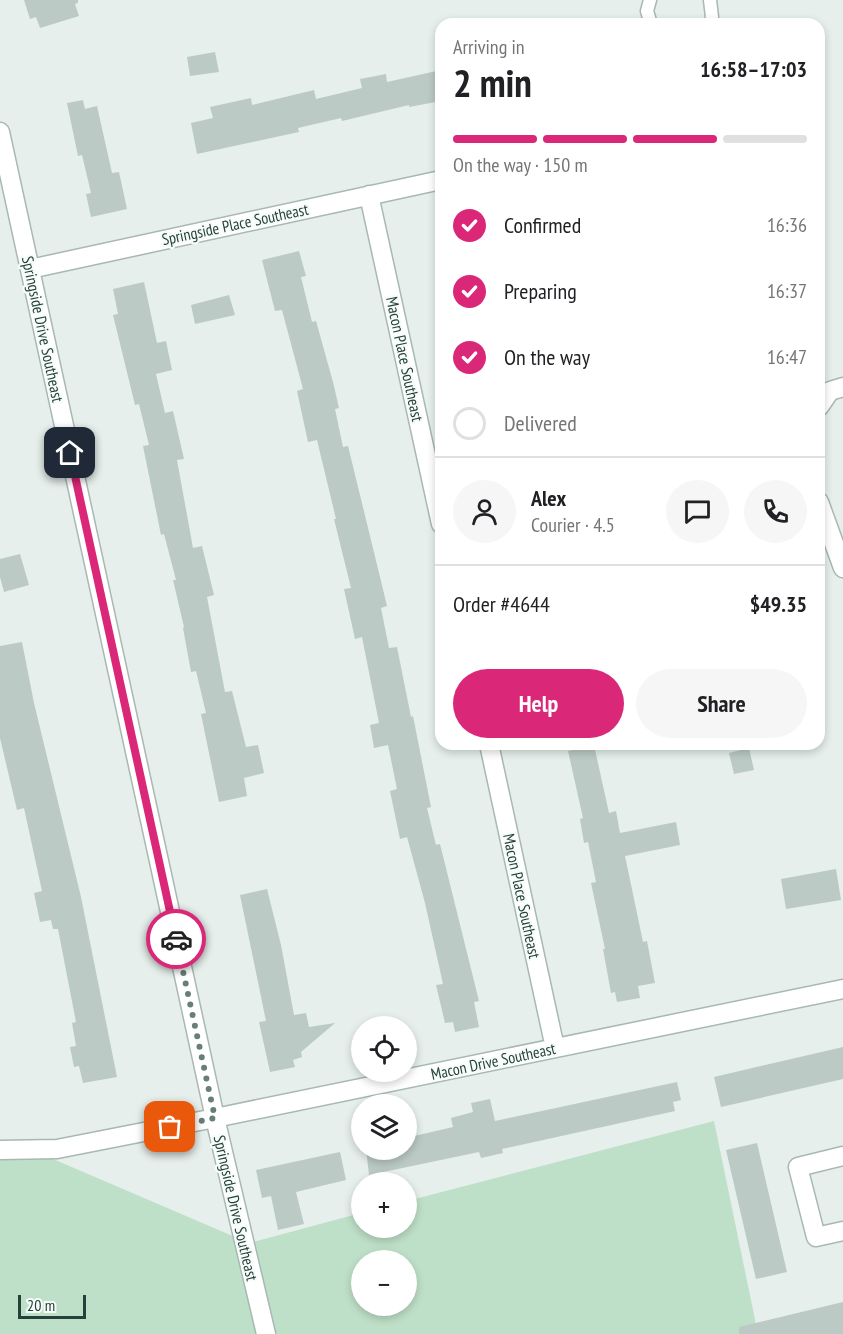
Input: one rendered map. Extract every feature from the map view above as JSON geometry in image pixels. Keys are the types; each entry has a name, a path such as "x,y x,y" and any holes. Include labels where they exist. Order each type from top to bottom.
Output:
{"street":[{"name":"Springside Drive Southeast","path":"0,132 215,1118 266,1334"},
{"name":"Springside Place Southeast","path":"30,269 435,181"},
{"name":"Macon Place Southeast","path":"369,195 435,497"},
{"path":"825,398 830,391 843,387"},
{"path":"825,518 843,568"},
{"name":"Macon Place Southeast","path":"490,750 555,1048"},
{"name":"Macon Drive Southeast","path":"0,1150 57,1149 843,989"},
{"path":"843,1156 798,1167 816,1238 843,1231"}],"lane":[{"path":"649,18 647,11 650,0"},
{"path":"710,0 712,18"}],"green space":[{"path":"714,1121 758,1334 0,1334 0,1149 32,1150 249,1243 351,1216 351,1238 417,1238 417,1198"}],"building":[{"path":"24,0 78,0 75,4 79,16 40,28 36,17 30,19"},
{"path":"215,52 219,72 190,76 187,57"},
{"path":"435,71 435,102 409,107 409,105 342,121 341,118 298,128 299,132 197,154 191,123 213,118 210,107 251,98 252,105 314,90 316,99 362,88 360,79 386,74 387,82"},
{"path":"83,100 85,109 97,106 112,173 119,172 127,209 91,217 86,194 91,193 82,155 78,156 67,103"},
{"path":"299,251 306,276 301,277 312,322 316,321 333,382 339,408 335,409 343,447 348,446 387,606 381,608 389,648 397,647 431,807 427,808 436,845 440,844 479,1001 474,1002 479,1027 455,1032 453,1022 445,1023 436,985 443,984 425,903 407,837 400,839 390,791 397,789 388,745 374,748 370,725 379,723 362,637 355,639 344,589 351,588 334,519 336,519 317,440 308,442 297,391 303,389 282,310 275,311 262,260"},
{"path":"144,282 157,343 166,341 172,370 156,374 165,413 173,411 184,459 177,460 193,548 202,546 214,595 207,597 225,692 232,691 246,747 258,745 264,773 244,778 247,796 219,802 201,714 206,713 196,671 191,672 173,580 176,580 164,534 161,535 143,446 149,445 139,404 135,405 113,315 118,314 113,289"},
{"path":"229,295 235,315 195,324 191,305"},
{"path":"20,554 29,585 4,592 0,577 0,559"},
{"path":"22,642 34,703 81,897 117,1077 83,1083 79,1066 74,1067 70,1047 76,1046 72,1023 76,1022 58,929 53,929 51,920 40,922 34,893 42,891 24,808 17,810 0,738 0,646"},
{"path":"595,750 609,813 616,811 620,833 676,822 680,845 625,856 643,942 647,941 655,983 638,986 640,998 617,1002 615,992 611,993 603,949 605,949 591,883 596,882 588,842 584,843 580,819 583,818 568,751"},
{"path":"749,750 754,770 734,774 729,753"},
{"path":"836,869 841,900 786,909 781,879"},
{"path":"267,889 281,945 294,1015 306,1013 309,1027 335,1023 301,1052 302,1057 293,1060 295,1067 270,1072 259,1022 266,1021 240,895"},
{"path":"843,1047 843,1079 721,1107 714,1077"},
{"path":"677,1082 681,1100 673,1102 675,1111 502,1149 503,1153 481,1158 479,1152 383,1172 369,1172 367,1160 417,1160 417,1135 453,1127 451,1118 473,1112 471,1103 490,1099 495,1121"},
{"path":"757,1143 787,1272 756,1279 726,1150"},
{"path":"340,1152 346,1180 296,1192 304,1224 278,1230 271,1196 262,1198 256,1170"},
{"path":"843,1302 843,1334 739,1334 739,1327"}],"way so far":[{"path":"170,1127 215,1118 176,939"}],"route":[{"path":"70,453 176,939"}]}
